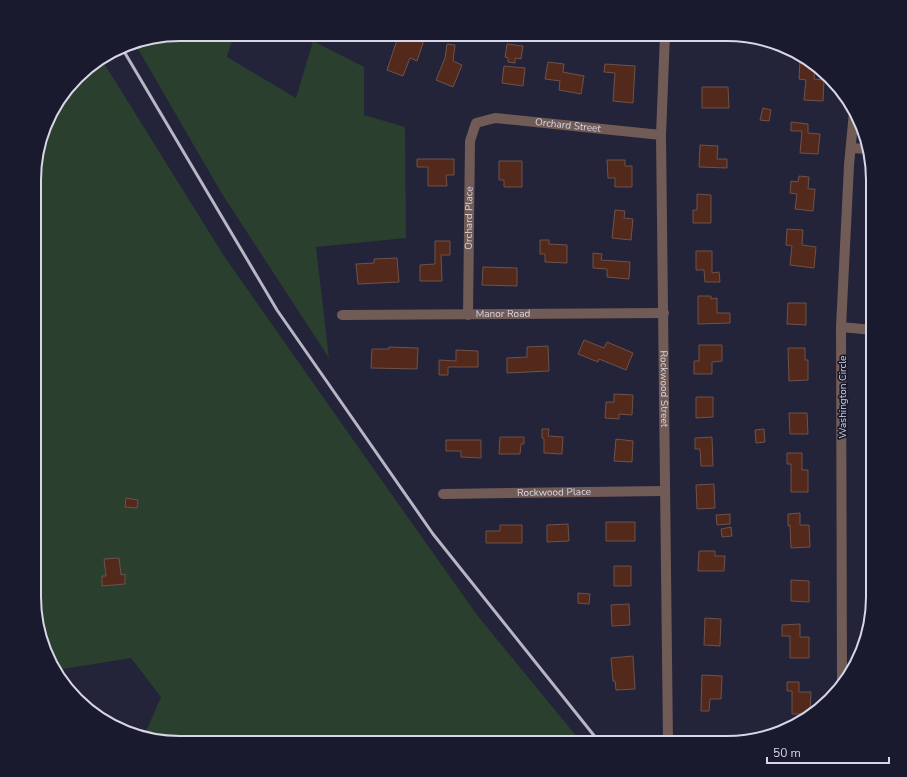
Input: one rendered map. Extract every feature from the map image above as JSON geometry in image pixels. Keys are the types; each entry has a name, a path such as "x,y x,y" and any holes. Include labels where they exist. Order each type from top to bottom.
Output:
{"street":[{"name":"Rockwood Street","path":"665,41 662,134 664,491 668,736"},
{"name":"Orchard Street","path":"476,123 495,118 662,134"},
{"name":"Washington Circle","path":"842,675 841,328 853,122"},
{"name":"Orchard Place","path":"468,315 470,142 476,123"},
{"path":"851,148 862,149"},
{"name":"Manor Road","path":"342,315 664,313"},
{"path":"841,328 866,330"},
{"name":"Rockwood Place","path":"443,494 664,491"}],"green space":[{"path":"171,41 232,41 227,57 296,98 313,41 364,67 364,115 405,127 406,238 316,247 329,358 222,194 138,48"},
{"path":"104,63 224,256 477,615 576,736 162,735 146,731 161,697 131,658 62,669 52,650 46,633 41,606 42,162 48,135 60,110 75,88 88,75"}],"building":[{"path":"397,41 424,41 417,61 410,58 403,76 387,70"},
{"path":"447,44 455,45 453,61 462,65 453,87 436,80 445,58"},
{"path":"507,44 523,46 521,59 515,58 515,63 508,62 508,58 505,57"},
{"path":"548,62 564,64 563,72 584,76 581,94 559,90 560,81 545,79"},
{"path":"800,62 815,72 814,79 824,81 823,101 804,100 806,80 799,79"},
{"path":"605,64 635,66 633,103 613,101 615,73 604,72"},
{"path":"504,66 525,68 523,86 502,83"},
{"path":"702,87 728,87 729,108 702,108"},
{"path":"763,108 771,110 769,121 760,120"},
{"path":"791,122 808,124 808,133 820,134 818,154 800,153 802,131 791,131"},
{"path":"700,145 718,146 717,159 727,159 727,168 699,167"},
{"path":"417,159 454,159 454,175 446,175 447,186 428,186 428,167 417,167"},
{"path":"607,160 625,160 625,166 632,166 632,187 615,187 615,178 608,178"},
{"path":"499,161 522,161 522,187 504,187 504,180 499,180"},
{"path":"799,176 809,177 808,189 815,189 813,211 795,209 797,194 790,193 791,181 798,182"},
{"path":"697,194 711,195 711,223 693,223 693,210 697,210"},
{"path":"615,210 625,211 624,218 633,219 631,240 612,238"},
{"path":"787,229 803,230 802,245 816,247 814,268 790,265 792,246 786,245"},
{"path":"540,240 549,240 549,244 567,245 567,263 545,262 545,254 540,254"},
{"path":"435,241 450,241 450,255 441,255 442,281 420,281 420,265 435,264"},
{"path":"696,251 712,251 712,273 719,272 720,282 705,282 704,270 696,270"},
{"path":"593,253 602,254 601,260 630,262 629,279 607,277 607,269 593,268"},
{"path":"397,258 399,282 358,284 356,264 374,263 374,259"},
{"path":"483,267 517,268 517,286 482,285"},
{"path":"698,296 711,296 711,299 717,298 717,313 730,313 730,323 698,324"},
{"path":"788,303 806,303 806,325 787,324"},
{"path":"584,340 604,348 607,342 633,353 626,370 599,359 598,362 578,354"},
{"path":"699,345 722,345 722,361 712,362 712,374 694,374 694,361 699,361"},
{"path":"548,346 549,371 507,373 507,358 527,357 527,347"},
{"path":"389,347 418,348 417,369 371,368 372,349 389,349"},
{"path":"788,348 805,348 805,360 808,360 808,380 789,381"},
{"path":"456,350 478,351 478,367 448,367 448,375 439,375 439,360 456,361"},
{"path":"614,394 633,395 632,415 619,414 619,419 605,418 606,402 614,402"},
{"path":"696,397 713,397 713,417 696,418"},
{"path":"789,413 807,413 808,434 790,434"},
{"path":"542,429 549,429 548,436 563,437 562,454 544,453"},
{"path":"764,429 765,442 756,443 755,430"},
{"path":"500,437 524,437 524,444 521,444 520,454 499,454"},
{"path":"712,437 713,466 701,466 700,449 695,449 695,438"},
{"path":"616,439 633,441 632,462 614,461"},
{"path":"446,440 481,440 481,458 461,457 461,451 446,451"},
{"path":"787,453 802,453 802,470 808,470 808,492 791,492 791,464 787,464"},
{"path":"714,484 715,508 697,509 696,485"},
{"path":"126,498 138,500 137,508 125,507"},
{"path":"800,513 800,525 809,525 810,547 791,548 788,514"},
{"path":"730,514 730,524 717,525 716,515"},
{"path":"606,522 635,522 635,541 606,541"},
{"path":"568,524 569,541 547,542 547,525"},
{"path":"500,525 522,525 522,543 486,543 486,531 500,531"},
{"path":"731,527 732,536 722,537 721,529"},
{"path":"699,551 715,551 715,556 725,556 724,571 698,571"},
{"path":"119,558 121,575 125,574 125,584 102,586 102,576 106,576 104,559"},
{"path":"614,566 631,566 631,586 614,586"},
{"path":"791,580 809,581 809,602 791,601"},
{"path":"578,593 590,594 589,604 578,603"},
{"path":"629,604 630,625 612,626 611,605"},
{"path":"705,618 721,619 720,646 704,645"},
{"path":"800,624 800,637 809,637 809,658 790,658 790,636 782,636 782,625"},
{"path":"633,656 635,689 616,690 615,681 613,681 611,658"},
{"path":"702,675 722,676 721,699 710,699 709,711 701,711"},
{"path":"787,682 799,682 799,692 811,692 810,708 802,714 792,714 792,691 787,691"}],"railway":[{"path":"125,53 277,310 433,534 594,736"}]}
